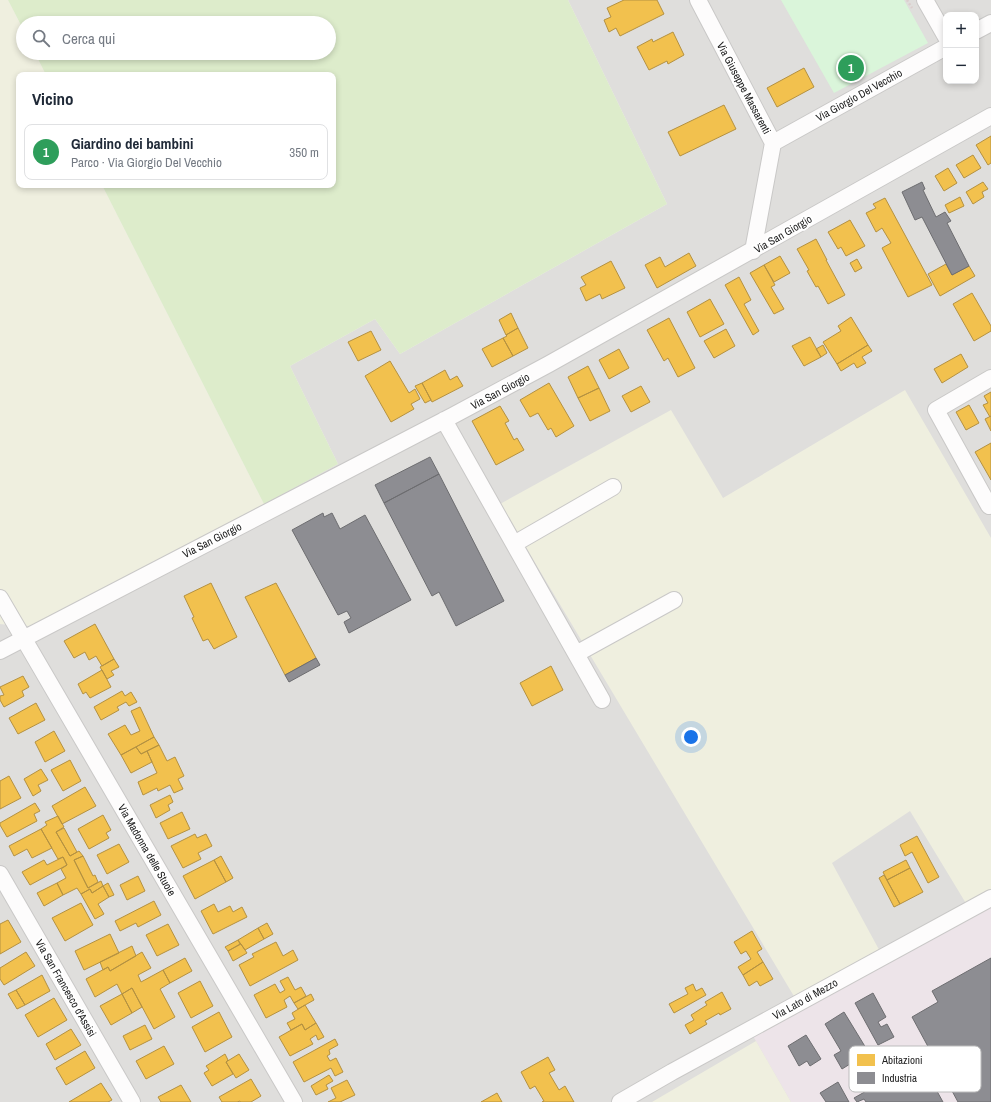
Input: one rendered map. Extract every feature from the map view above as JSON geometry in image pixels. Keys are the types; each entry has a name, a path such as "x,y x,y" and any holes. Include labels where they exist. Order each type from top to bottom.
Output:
{"street":[{"name":"Via Giuseppe Massarenti","path":"698,0 772,143 753,251"},
{"path":"925,0 943,32"},
{"path":"979,29 991,23"},
{"name":"Via Giorgio Del Vecchio","path":"772,143 944,48"},
{"name":"Via San Giorgio","path":"0,651 549,364 753,251 991,116"},
{"path":"990,507 936,410 991,378"},
{"path":"444,420 602,700"},
{"path":"514,544 613,487"},
{"name":"Via Madonna delle Stuoie","path":"0,598 294,1102"},
{"path":"576,654 674,600"},
{"name":"Via San Francesco d'Assisi","path":"0,874 132,1102"},
{"name":"Via Lato di Mezzo","path":"620,1102 679,1068 991,898"}],"shaded area":[{"path":"568,0 991,0 991,1102 0,1102 0,624 30,626 338,464 290,366 375,319 400,354 667,204"},
{"path":"991,907 991,1102 791,1102 753,1036"}],"green space":[{"path":"0,0 8,0 16,16 16,60 38,60 44,72 16,72 16,188 104,188 264,504 30,626 0,624"},
{"path":"8,0 568,0 667,204 400,354 375,319 290,366 338,464 264,504 104,188 336,188 336,72 44,72 38,60 336,60 336,16 16,16"},
{"path":"781,0 904,0 928,43 834,93"},
{"path":"905,390 991,538 991,898 970,910 910,811 832,863 883,957 798,1003 500,504 671,410 723,498"},
{"path":"756,1041 791,1102 652,1102"}],"building: Abitazioni":[{"path":"624,0 657,0 664,14 620,36 616,28 609,32 604,20 611,17 607,8"},
{"path":"673,32 684,55 668,64 667,61 649,70 637,47 652,39 653,42"},
{"path":"804,68 814,87 777,107 767,88"},
{"path":"724,105 736,129 680,156 668,132"},
{"path":"991,136 991,163 988,165 976,145"},
{"path":"973,155 981,168 964,178 956,165"},
{"path":"948,168 957,183 944,191 935,176"},
{"path":"983,182 988,189 982,192 984,197 973,204 966,192"},
{"path":"960,197 964,206 949,213 945,205"},
{"path":"885,198 932,285 908,297 882,248 891,243 882,228 876,232 866,213 876,208 873,204"},
{"path":"850,220 865,246 846,256 841,247 838,249 828,232"},
{"path":"816,239 845,295 828,304 818,286 816,287 807,271 809,270 797,249"},
{"path":"689,253 696,266 657,288 645,265 660,257 665,267"},
{"path":"780,256 790,273 774,282 764,265"},
{"path":"857,259 862,268 855,272 850,263"},
{"path":"611,261 625,288 602,299 600,294 586,301 580,288 586,285 581,277"},
{"path":"946,264 952,275 969,266 975,276 940,296 928,274"},
{"path":"764,265 775,285 771,287 784,309 774,314 750,273"},
{"path":"739,277 751,300 744,304 759,331 753,335 725,285"},
{"path":"972,293 991,326 991,331 974,341 953,304"},
{"path":"710,299 724,324 700,337 687,312"},
{"path":"511,313 518,328 506,335 499,320"},
{"path":"851,317 868,345 837,364 823,342 841,331 838,326"},
{"path":"669,318 695,368 678,377 668,358 664,361 647,330"},
{"path":"518,328 528,348 513,356 503,338"},
{"path":"726,329 735,346 714,358 704,341"},
{"path":"371,331 381,350 358,361 348,342"},
{"path":"810,337 821,357 804,366 792,346"},
{"path":"503,338 513,356 492,367 482,349"},
{"path":"823,345 827,353 821,357 816,349"},
{"path":"868,345 872,351 862,357 866,363 857,368 854,363 841,371 837,364"},
{"path":"619,349 629,368 609,379 599,360"},
{"path":"961,354 968,367 942,383 934,369"},
{"path":"390,361 409,393 415,389 420,399 411,404 414,409 391,422 365,376"},
{"path":"588,366 599,388 578,398 568,377"},
{"path":"445,370 450,380 457,376 463,386 432,402 422,383"},
{"path":"422,383 431,400 425,403 415,386"},
{"path":"549,383 574,426 556,437 551,428 548,430 538,413 530,417 520,400"},
{"path":"641,386 650,402 631,412 622,396"},
{"path":"599,388 610,411 590,421 578,398"},
{"path":"991,392 990,417 983,405 988,403 984,396"},
{"path":"969,405 979,423 966,430 956,412"},
{"path":"500,406 509,421 505,423 514,440 517,438 524,450 496,465 472,421"},
{"path":"991,416 991,431 985,419"},
{"path":"991,443 991,480 975,452"},
{"path":"211,583 237,637 214,649 208,639 203,641 184,596"},
{"path":"276,583 316,658 285,675 245,597"},
{"path":"95,624 114,659 102,666 96,656 89,660 85,652 74,658 64,641"},
{"path":"114,659 119,667 111,671 114,675 107,679 100,667"},
{"path":"551,666 563,690 532,706 520,683"},
{"path":"102,670 111,687 90,698 86,692 83,694 78,684"},
{"path":"23,676 29,687 22,691 24,696 4,707 0,700 0,696 4,695 0,687"},
{"path":"122,691 125,696 131,692 137,702 129,706 126,702 117,707 119,710 101,720 94,707"},
{"path":"36,703 45,720 18,734 9,718"},
{"path":"140,707 154,737 121,755 108,734 125,725 131,735 140,731 131,711"},
{"path":"54,731 65,751 45,762 35,742"},
{"path":"154,737 159,745 141,754 136,747"},
{"path":"159,745 167,761 175,757 184,776 178,779 183,789 174,793 170,785 158,791 157,788 143,795 138,782 157,773 147,751"},
{"path":"136,747 141,754 147,751 152,762 131,773 121,755"},
{"path":"70,760 81,781 63,791 51,770"},
{"path":"41,769 48,780 38,785 41,791 33,796 24,779"},
{"path":"9,776 21,798 0,809 0,781"},
{"path":"85,787 96,806 62,824 52,806"},
{"path":"170,795 173,802 168,805 170,810 156,818 150,805"},
{"path":"35,803 40,811 34,814 37,821 7,837 0,823"},
{"path":"182,812 190,829 168,839 160,823"},
{"path":"103,815 111,830 106,833 109,838 89,849 78,829"},
{"path":"58,816 64,827 56,832 70,856 79,851 83,856 74,860 88,888 101,881 103,886 92,893 90,889 81,894 77,888 63,895 57,883 66,878 61,869 67,865 63,857 58,859 41,829 47,825 45,822"},
{"path":"64,828 77,852 70,856 56,832"},
{"path":"41,829 52,848 32,858 27,849 14,856 9,846"},
{"path":"195,834 197,838 206,834 212,846 198,853 201,859 183,868 171,846"},
{"path":"917,836 939,877 928,883 912,852 905,856 900,845"},
{"path":"119,844 129,862 107,874 97,855"},
{"path":"83,856 93,876 95,875 98,882 88,888 74,860"},
{"path":"221,856 233,878 226,882 214,860"},
{"path":"63,857 67,865 30,885 22,872 44,860 47,865"},
{"path":"214,860 226,882 195,899 183,876"},
{"path":"906,860 910,868 887,880 883,872"},
{"path":"910,868 923,892 900,904 887,880"},
{"path":"884,875 900,904 894,907 879,878"},
{"path":"138,876 145,891 127,900 120,885"},
{"path":"57,883 63,895 44,906 37,893"},
{"path":"108,883 114,895 109,897 103,886"},
{"path":"103,886 109,897 98,904 104,914 95,919 81,894 90,889 92,893"},
{"path":"154,901 161,915 138,927 136,923 120,931 115,921"},
{"path":"81,903 93,925 65,941 52,918"},
{"path":"214,904 218,912 230,906 233,912 242,907 247,917 213,934 201,911"},
{"path":"8,920 21,942 0,954 0,924"},
{"path":"267,923 273,934 264,939 258,928"},
{"path":"168,924 179,945 157,956 146,935"},
{"path":"258,928 264,939 245,950 238,940"},
{"path":"752,931 762,949 757,952 763,962 743,975 738,967 751,959 746,951 741,954 734,942"},
{"path":"110,934 119,953 84,970 75,951"},
{"path":"238,940 240,944 228,951 225,947"},
{"path":"276,942 283,956 293,950 298,960 250,986 239,965 254,957 252,954"},
{"path":"241,944 247,953 233,961 228,951"},
{"path":"132,946 136,956 110,971 108,967 103,970 100,962"},
{"path":"26,952 35,966 4,985 0,979 0,968"},
{"path":"142,952 151,968 138,975 141,982 163,970 170,983 160,989 175,1017 154,1029 132,988 122,994 117,984 95,997 86,979 108,967 110,971"},
{"path":"185,958 192,971 170,983 163,970"},
{"path":"763,962 773,979 760,986 757,981 749,986 743,975"},
{"path":"42,975 50,991 25,1005 16,990"},
{"path":"288,977 295,990 301,987 306,996 294,1003 290,996 284,1000 287,1007 266,1018 254,995 275,984 280,993 285,990 280,981"},
{"path":"200,981 213,1006 191,1018 178,993"},
{"path":"693,984 696,991 702,988 706,995 674,1013 669,1004 688,994 685,988"},
{"path":"132,988 142,1007 132,1013 122,994"},
{"path":"16,990 25,1005 17,1009 8,994"},
{"path":"722,992 731,1009 720,1015 719,1013 705,1021 707,1024 690,1034 685,1025 694,1020 691,1015 707,1005 705,1002"},
{"path":"122,994 132,1013 111,1025 100,1006"},
{"path":"311,994 314,1000 298,1009 294,1003"},
{"path":"54,998 67,1020 38,1037 25,1015"},
{"path":"305,1005 316,1023 305,1030 302,1024 291,1030 287,1023 295,1019 292,1013"},
{"path":"219,1012 232,1037 205,1052 192,1027"},
{"path":"316,1023 324,1037 318,1040 316,1035 310,1039 313,1044 290,1056 279,1037 302,1024 305,1030"},
{"path":"145,1025 152,1039 130,1050 123,1036"},
{"path":"71,1029 81,1045 55,1060 46,1044"},
{"path":"335,1039 338,1045 329,1050 330,1054 327,1056 330,1061 336,1058 343,1072 335,1076 331,1068 304,1082 293,1062"},
{"path":"164,1046 174,1064 146,1079 136,1061"},
{"path":"85,1051 95,1068 66,1085 56,1068"},
{"path":"225,1054 228,1060 226,1062 233,1074 212,1086 204,1073 209,1070 206,1066"},
{"path":"239,1054 249,1070 236,1078 226,1062"},
{"path":"548,1057 555,1070 549,1073 559,1090 565,1086 574,1102 542,1102 544,1101 535,1086 530,1089 521,1072"},
{"path":"329,1075 333,1081 326,1085 328,1089 316,1095 311,1086"},
{"path":"251,1079 261,1096 251,1102 222,1102 219,1097"},
{"path":"347,1080 355,1095 340,1102 328,1102 336,1098 331,1088"},
{"path":"101,1083 112,1100 108,1102 69,1102"},
{"path":"181,1085 191,1102 161,1102 158,1097"},
{"path":"497,1093 502,1102 481,1102"}],"building: Industria":[{"path":"922,182 925,189 923,190 936,217 945,212 951,221 947,223 969,266 952,275 922,217 915,220 902,192"},
{"path":"430,457 439,474 384,503 375,485"},
{"path":"439,474 504,601 456,626 439,592 432,596 384,503"},
{"path":"323,513 324,517 332,513 340,529 365,515 411,600 349,633 344,622 351,618 347,611 338,615 292,530"},
{"path":"316,658 320,665 289,682 285,675"},
{"path":"991,958 991,1102 958,1102 953,1092 981,1092 981,1046 928,1046 912,1017 938,1002 932,991"},
{"path":"873,993 886,1017 878,1022 881,1027 887,1024 894,1037 878,1045 855,1003"},
{"path":"844,1012 865,1046 849,1046 849,1065 842,1069 834,1055 841,1051 825,1024"},
{"path":"806,1035 821,1059 810,1066 807,1061 799,1066 788,1046"},
{"path":"838,1082 849,1102 826,1102 820,1093"},
{"path":"865,1092 937,1092 943,1102 866,1102 864,1099 857,1102 854,1098"}],"place":[{"name":"Giardino dei bambini","path":"851,68"}]}
